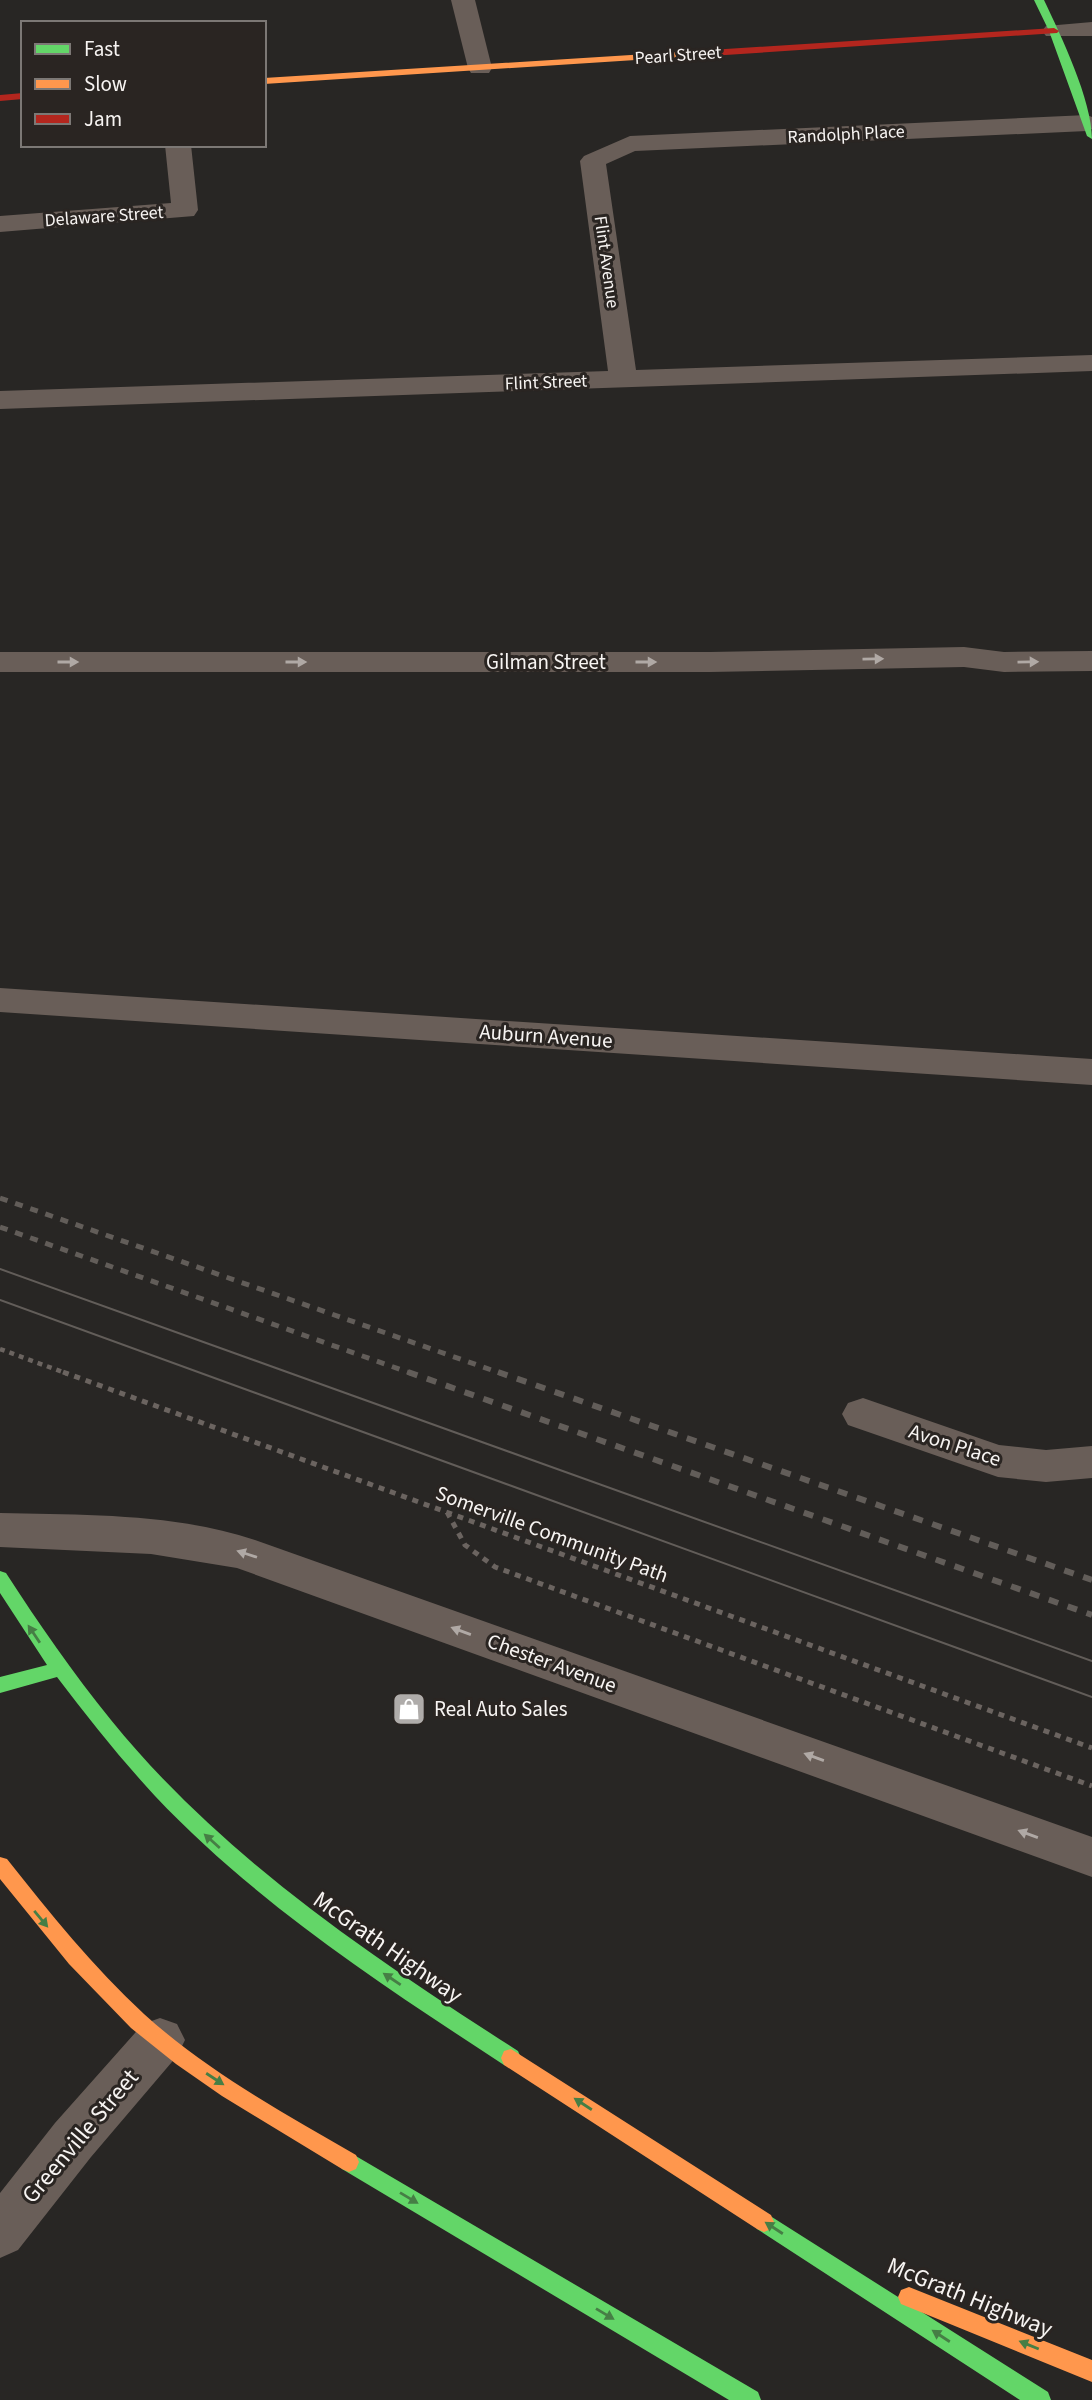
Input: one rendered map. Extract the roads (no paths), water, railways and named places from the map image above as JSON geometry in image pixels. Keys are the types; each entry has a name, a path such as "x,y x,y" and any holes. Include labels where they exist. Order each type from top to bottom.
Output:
{"main road":[{"path":"1038,0 1054,31 1090,130"},
{"name":"Pearl Street","path":"266,81 1054,31"},
{"path":"0,98 21,96"},
{"name":"McGrath Highway","path":"0,1578 5,1597 60,1669 168,1798 282,1901 415,1995 1040,2400"},
{"path":"0,1685 60,1669"},
{"path":"0,1865 75,1959 160,2040 278,2120 750,2400"},
{"name":"McGrath Highway","path":"831,2265 1092,2371"}],"street":[{"path":"463,0 480,68"},
{"name":"Pearl Street","path":"1054,31 1092,29"},
{"name":"Randolph Place","path":"606,154 630,144 1090,130"},
{"name":"Delaware Street","path":"0,224 185,210 178,147"},
{"name":"Flint Avenue","path":"606,154 593,160 593,166 623,379"},
{"name":"Flint Street","path":"0,400 1092,363"},
{"name":"Gilman Street","path":"0,662 710,662 964,657 1004,662 1092,660"},
{"name":"Auburn Avenue","path":"0,1000 1092,1072"},
{"name":"Avon Place","path":"863,1414 998,1461 1046,1466 1092,1462"},
{"name":"Chester Avenue","path":"0,1530 124,1532 192,1540 240,1552 1092,1857"},
{"name":"Greenville Street","path":"0,2233 73,2140 160,2040"}],"tram line":[{"path":"0,1269 1092,1661"},
{"path":"0,1300 1092,1697"}],"railway":[{"path":"0,1198 503,1374"},
{"path":"0,1227 413,1374"},
{"path":"408,1372 1092,1615"},
{"path":"498,1372 1092,1580"}],"place":[{"name":"Real Auto Sales","path":"409,1709"}]}
